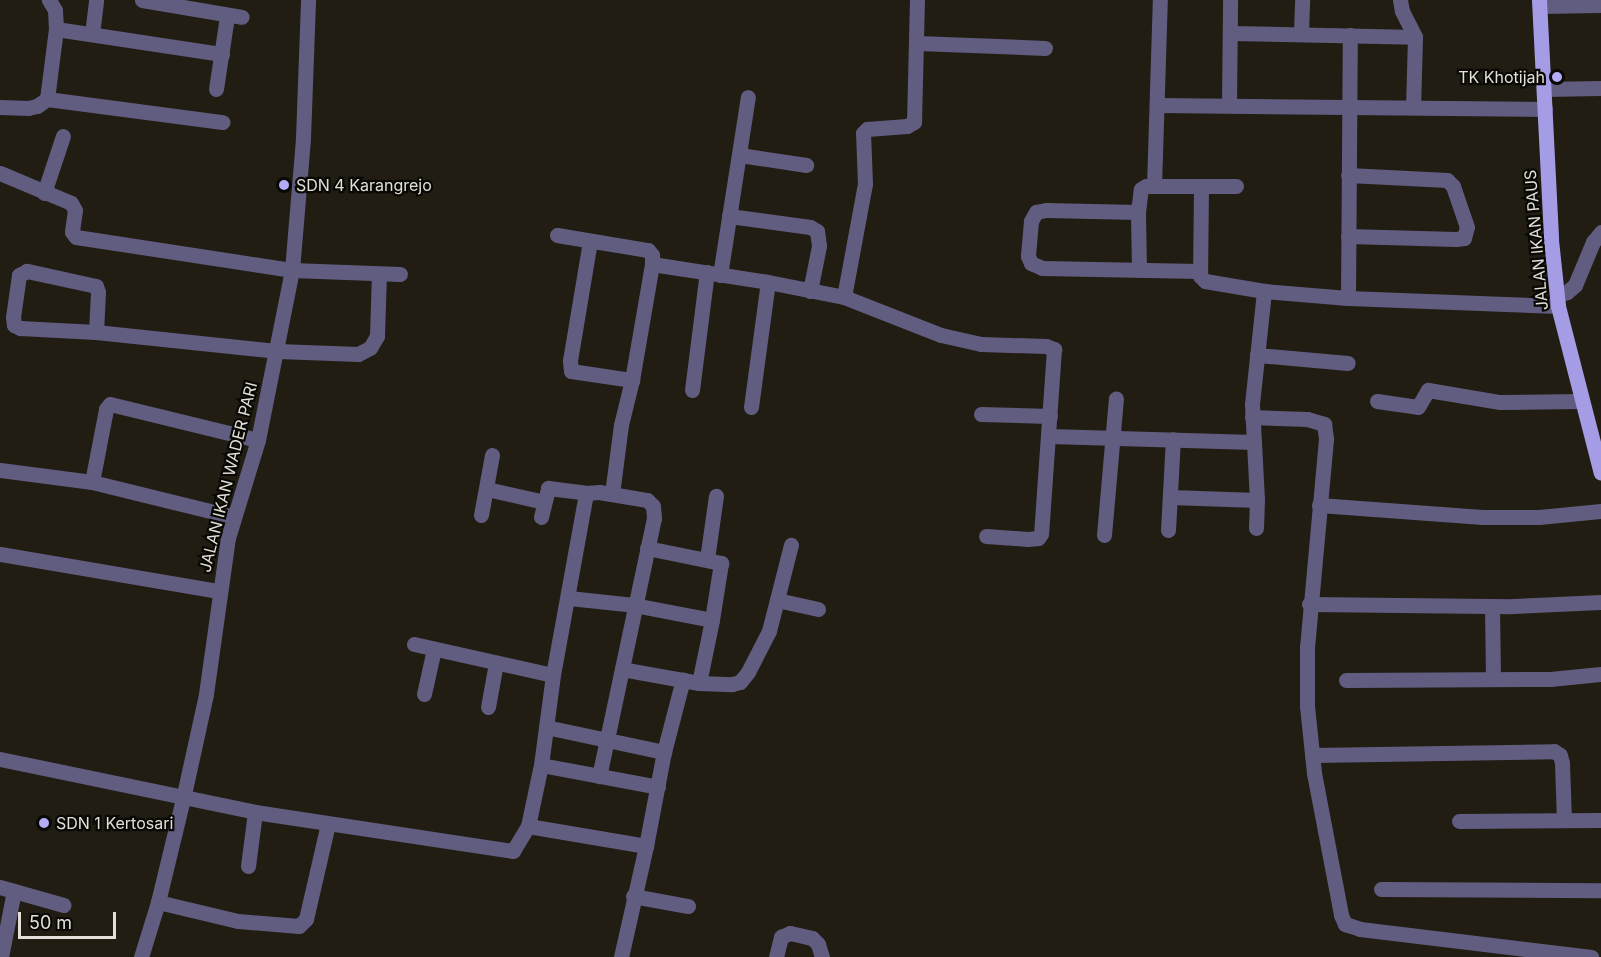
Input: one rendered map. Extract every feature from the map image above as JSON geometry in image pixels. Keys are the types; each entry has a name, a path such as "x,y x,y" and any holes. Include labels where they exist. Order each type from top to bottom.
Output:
{"main road":[{"name":"JALAN IKAN PAUS","path":"1539,3 1557,301 1601,473"}],"street":[{"path":"47,99 56,29 55,10 49,0"},
{"path":"92,34 96,0"},
{"path":"142,0 235,16 222,54 216,89"},
{"name":"JALAN IKAN WADER PARI","path":"141,957 158,902 206,694 228,538 258,440 278,351 292,270 303,138 308,0"},
{"path":"844,297 865,184 863,133 867,129 907,126 914,122 917,0"},
{"path":"1154,186 1160,0"},
{"path":"1229,104 1230,0"},
{"path":"1301,33 1302,0"},
{"path":"1400,0 1402,11 1415,37 1413,107"},
{"path":"1539,3 1601,5"},
{"path":"56,29 222,54"},
{"path":"1230,33 1415,37"},
{"path":"1348,298 1350,35"},
{"path":"917,43 1045,48"},
{"path":"1544,89 1601,88"},
{"path":"692,390 713,274 729,216 748,97"},
{"path":"0,107 28,108 37,106 47,99 222,122"},
{"path":"1158,105 1545,109"},
{"path":"44,193 63,136"},
{"path":"740,155 806,165"},
{"path":"0,172 44,193 66,199 74,206 72,232 76,237 292,270 400,274"},
{"path":"1348,175 1446,180 1453,186 1467,227 1464,238 1456,239 1348,236"},
{"path":"1139,270 1138,212 1141,189 1154,186 1236,186"},
{"path":"1201,186 1201,279 1264,291 1348,298 1557,301 1575,285 1593,242 1601,232"},
{"path":"1138,212 1046,210 1036,212 1031,220 1028,256 1031,263 1042,267 1200,271"},
{"path":"729,216 810,227 817,231 819,246 810,291"},
{"path":"557,235 648,250 652,255 632,380 621,425 612,494"},
{"path":"590,241 570,360 572,371 632,380"},
{"path":"652,264 768,282 844,297 941,335 981,344 1046,346 1054,349 1041,534 1038,538 1029,539 986,536"},
{"path":"96,332 99,292 96,286 27,271 19,275 12,317 14,326 278,351 358,354 370,348 377,336 379,274"},
{"path":"751,407 768,282"},
{"path":"1256,528 1257,500 1252,417 1264,291"},
{"path":"1257,355 1348,363"},
{"path":"1377,400 1418,406 1428,390 1500,402 1581,401"},
{"path":"1104,535 1116,399"},
{"path":"92,482 106,409 110,404 149,411 258,440"},
{"path":"981,414 1050,416"},
{"path":"1252,417 1307,419 1324,424 1326,439 1310,604 1307,706 1312,755 1327,844 1341,915 1346,924 1360,929 1591,957"},
{"path":"1049,436 1254,442"},
{"path":"1168,530 1173,439"},
{"path":"481,515 492,455"},
{"path":"0,470 92,482 234,517"},
{"path":"487,489 542,509 546,490 550,487 647,500 653,506 647,548 599,776"},
{"path":"0,759 183,799 255,812 508,852 516,849 528,826 541,765 553,675 569,598 586,493"},
{"path":"707,559 716,496"},
{"path":"1170,497 1257,500"},
{"path":"1319,505 1483,517 1539,517 1601,511"},
{"path":"622,669 699,682 732,684 740,682 769,631 791,545"},
{"path":"647,548 721,562 723,567 699,682"},
{"path":"0,554 219,591"},
{"path":"569,598 634,605 712,620"},
{"path":"777,600 818,609"},
{"path":"1310,604 1492,606 1601,602"},
{"path":"1492,606 1493,679"},
{"path":"414,644 553,675"},
{"path":"424,694 434,649"},
{"path":"488,707 496,663"},
{"path":"1346,680 1550,679 1601,674"},
{"path":"621,957 664,752 683,679"},
{"path":"546,727 664,752"},
{"path":"1312,755 1554,751 1560,755 1562,763 1564,820"},
{"path":"541,765 658,787"},
{"path":"248,866 255,812"},
{"path":"1459,821 1601,820"},
{"path":"158,902 238,921 299,926 306,919 328,824"},
{"path":"528,826 646,846"},
{"path":"1,957 7,889 63,905"},
{"path":"1381,889 1601,890"},
{"path":"633,896 688,906"},
{"path":"776,957 781,937 790,933 812,938 818,944 822,957"}],"place":[{"name":"TK Khotijah","path":"1557,77"},
{"name":"SDN 4 Karangrejo","path":"284,185"},
{"name":"SDN 1 Kertosari","path":"44,823"}]}
